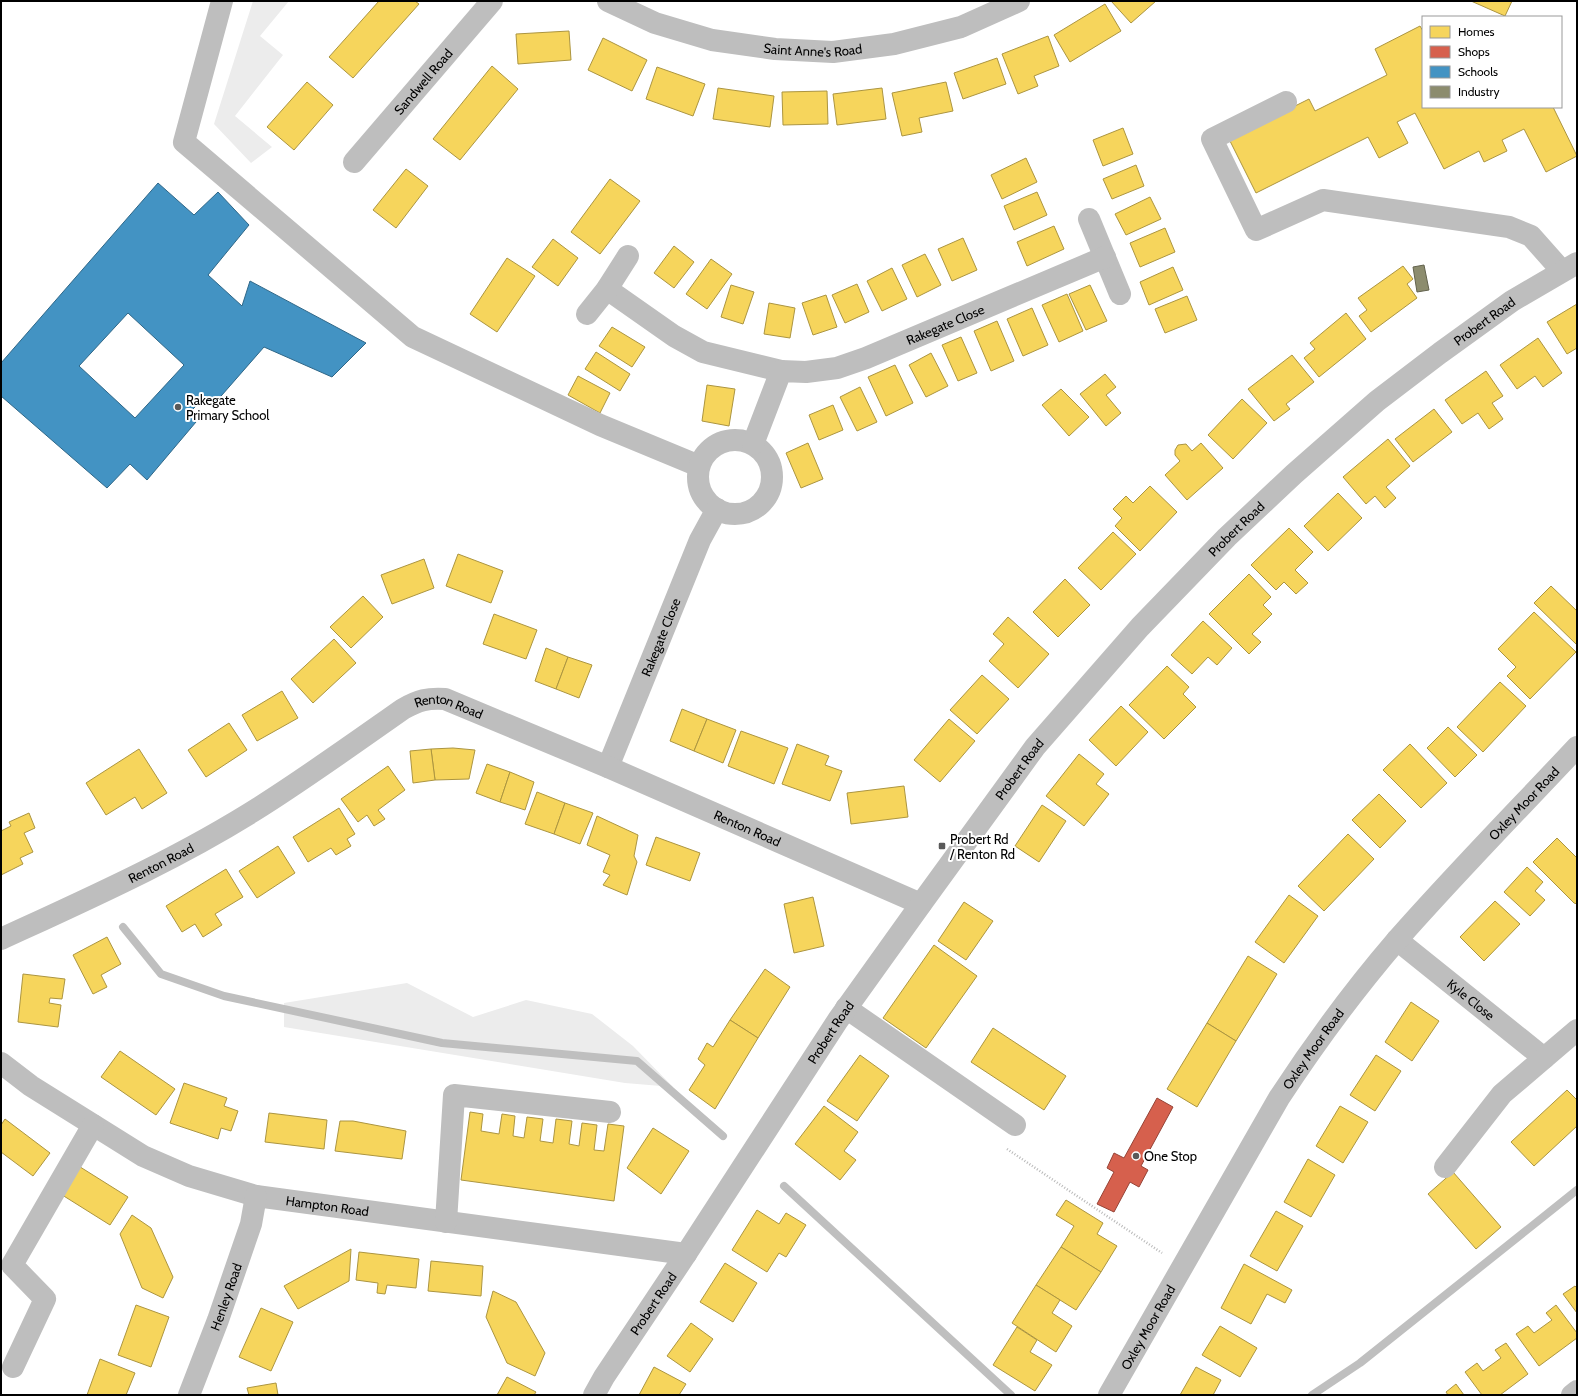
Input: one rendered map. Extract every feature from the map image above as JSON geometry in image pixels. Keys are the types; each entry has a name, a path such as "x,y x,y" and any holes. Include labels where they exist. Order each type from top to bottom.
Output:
{"street":[{"path":"222,1 184,142 413,337 600,425 699,466"},
{"name":"Sandwell Road","path":"354,162 492,1"},
{"name":"Saint Anne's Road","path":"608,1 655,23 712,40 775,49 833,52 894,44 961,27 1019,1"},
{"path":"1286,102 1212,139 1256,230 1323,200 1509,227 1531,236 1570,267"},
{"path":"1089,219 1120,294"},
{"path":"587,314 607,289 628,256"},
{"name":"Rakegate Close","path":"607,289 674,336 703,352 781,371 806,372 836,368 866,358 1105,257"},
{"name":"Probert Road","path":"594,1395 604,1377 846,1008 1035,747 1140,627 1227,537 1294,474 1377,401 1440,353 1512,301 1570,267"},
{"path":"753,444 781,371"},
{"path":"732,440 742,440 753,444 762,451 772,472 771,484 767,495 760,504 750,510 739,513 728,513 717,509 707,501 701,490 698,479 699,466 704,457 712,448 721,443 732,440"},
{"name":"Rakegate Close","path":"608,767 700,540 717,509"},
{"name":"Renton Road","path":"1,939 112,888 202,840 262,806 416,702 431,698 445,699 608,767 921,904"},
{"name":"Oxley Moor Road","path":"1109,1395 1279,1098 1308,1054 1397,940 1505,822 1577,747"},
{"name":"Kyle Close","path":"1397,940 1544,1058"},
{"path":"846,1008 1016,1125"},
{"path":"1445,1167 1502,1094 1577,1030"},
{"name":"Hampton Road","path":"1,1063 31,1086 143,1156 189,1176 256,1196 686,1254"},
{"path":"446,1222 454,1095 610,1112"},
{"path":"13,1367 45,1299 12,1265 93,1125"},
{"name":"Henley Road","path":"189,1395 218,1320 251,1224 256,1196"},
{"path":"1572,1395 1577,1391"}],"shaded area":[{"path":"253,1 289,1 260,36 283,55 235,116 272,147 251,163 214,124"},
{"path":"407,983 473,1017 526,1000 592,1014 633,1046 673,1087 625,1083 284,1027 284,1003"}],"building: Homes":[{"path":"379,1 415,1 419,4 353,78 329,57"},
{"path":"1111,1 1156,1 1131,23"},
{"path":"1471,1 1512,1 1505,16"},
{"path":"1105,4 1121,31 1070,62 1054,35"},
{"path":"1420,26 1422,29 1422,108 1553,108 1577,156 1546,172 1524,129 1502,140 1507,151 1484,162 1479,151 1444,169 1415,113 1397,122 1408,143 1379,158 1368,137 1256,193 1229,139 1309,99 1315,111 1387,75 1375,49"},
{"path":"569,31 571,60 518,64 516,34"},
{"path":"1048,36 1059,66 1034,76 1038,86 1018,94 1002,54"},
{"path":"603,38 647,60 632,91 588,70"},
{"path":"997,58 1006,84 963,99 954,73"},
{"path":"492,66 518,89 460,160 433,139"},
{"path":"657,67 705,84 693,116 646,99"},
{"path":"307,82 333,105 294,150 267,127"},
{"path":"946,82 953,111 919,118 922,132 902,136 892,93"},
{"path":"718,88 774,96 770,127 713,119"},
{"path":"882,88 886,119 837,125 833,94"},
{"path":"827,91 828,124 783,125 782,92"},
{"path":"1123,128 1133,154 1103,166 1093,140"},
{"path":"1026,158 1037,182 1002,199 991,175"},
{"path":"1136,165 1144,186 1112,199 1103,179"},
{"path":"406,169 428,186 396,228 373,210"},
{"path":"610,179 640,201 600,254 571,232"},
{"path":"1037,192 1047,215 1014,230 1004,206"},
{"path":"1150,197 1161,219 1126,235 1115,214"},
{"path":"1054,226 1064,249 1027,266 1017,242"},
{"path":"1165,228 1175,252 1140,267 1130,243"},
{"path":"963,238 977,270 952,281 938,249"},
{"path":"553,239 578,258 558,286 532,267"},
{"path":"674,246 694,262 674,288 654,273"},
{"path":"925,254 941,285 917,297 902,265"},
{"path":"507,258 535,276 497,332 470,314"},
{"path":"711,259 732,274 707,309 686,294"},
{"path":"1403,266 1413,279 1407,284 1417,298 1371,332 1359,316 1367,310 1358,298"},
{"path":"1173,267 1183,290 1149,305 1140,282"},
{"path":"892,268 907,299 882,311 867,281"},
{"path":"857,284 869,312 845,323 832,295"},
{"path":"731,285 754,292 743,324 721,317"},
{"path":"1090,285 1107,321 1086,330 1069,294"},
{"path":"1067,294 1083,331 1059,342 1042,305"},
{"path":"826,295 837,327 813,335 802,303"},
{"path":"1187,296 1197,320 1165,333 1155,309"},
{"path":"769,303 795,308 790,338 764,334"},
{"path":"1577,304 1577,348 1567,354 1547,322"},
{"path":"1032,308 1048,345 1023,356 1007,319"},
{"path":"1346,313 1366,339 1319,377 1304,358 1315,349 1310,343"},
{"path":"997,321 1014,361 991,371 974,331"},
{"path":"612,327 645,347 632,367 599,346"},
{"path":"961,337 977,373 958,381 942,345"},
{"path":"1538,338 1562,373 1543,387 1535,376 1517,389 1500,365"},
{"path":"596,352 630,374 620,391 585,369"},
{"path":"931,353 948,386 926,397 909,365"},
{"path":"1292,355 1314,382 1286,404 1290,409 1274,421 1248,389"},
{"path":"895,365 913,403 886,416 868,377"},
{"path":"1486,371 1503,396 1492,403 1503,419 1489,429 1478,413 1462,424 1445,400"},
{"path":"1105,374 1116,387 1106,395 1121,413 1106,426 1080,394"},
{"path":"578,376 610,393 600,413 568,395"},
{"path":"707,385 735,389 729,426 702,421"},
{"path":"860,387 877,422 857,431 840,397"},
{"path":"1061,389 1089,417 1069,436 1042,405"},
{"path":"1242,399 1267,423 1233,459 1208,435"},
{"path":"833,405 843,430 819,440 809,415"},
{"path":"1434,409 1452,432 1413,462 1395,439"},
{"path":"1388,439 1410,466 1386,487 1396,498 1385,508 1375,496 1366,504 1343,477"},
{"path":"808,443 823,479 801,488 786,453"},
{"path":"1201,443 1223,468 1187,500 1165,475 1180,461 1175,455 1175,450 1178,445 1186,444 1192,451"},
{"path":"1150,486 1177,512 1140,551 1115,526 1122,518 1113,509 1126,496 1133,503"},
{"path":"1338,493 1362,518 1328,551 1304,526"},
{"path":"1289,528 1313,552 1295,570 1308,583 1296,594 1284,582 1276,590 1251,565"},
{"path":"1113,532 1136,554 1101,590 1078,568"},
{"path":"458,554 503,571 491,603 446,586"},
{"path":"424,559 434,588 392,604 381,575"},
{"path":"1249,574 1271,597 1263,605 1272,614 1252,634 1261,642 1249,654 1209,614"},
{"path":"1065,579 1090,605 1058,637 1033,612"},
{"path":"1551,586 1577,611 1577,645 1534,603"},
{"path":"363,596 383,617 351,648 330,627"},
{"path":"1534,612 1576,652 1530,699 1507,676 1516,667 1498,649"},
{"path":"494,614 537,630 526,659 483,644"},
{"path":"1008,617 1049,654 1018,688 989,661 1004,644 993,634"},
{"path":"1203,621 1232,648 1217,665 1208,657 1192,674 1171,655"},
{"path":"334,639 356,663 313,703 291,679"},
{"path":"546,648 568,657 556,689 535,681"},
{"path":"568,657 592,665 579,698 556,689"},
{"path":"1167,666 1189,687 1183,694 1196,707 1164,739 1129,705"},
{"path":"982,675 1009,699 977,734 950,710"},
{"path":"1500,682 1526,706 1483,752 1457,727"},
{"path":"282,691 298,718 257,741 242,715"},
{"path":"1121,706 1148,732 1116,766 1089,740"},
{"path":"682,709 707,719 694,751 670,741"},
{"path":"707,719 736,730 723,763 694,751"},
{"path":"949,719 975,741 940,782 914,760"},
{"path":"229,723 247,750 206,777 188,750"},
{"path":"1448,727 1477,755 1455,777 1427,748"},
{"path":"741,731 788,748 774,784 728,766"},
{"path":"797,744 829,756 825,765 842,771 830,801 782,784"},
{"path":"1410,744 1447,783 1421,808 1383,770"},
{"path":"453,748 475,750 469,779 435,780 431,749"},
{"path":"139,749 167,793 142,809 135,797 106,815 86,783"},
{"path":"431,749 435,780 413,783 410,751"},
{"path":"1079,754 1104,774 1096,784 1109,794 1084,826 1046,796"},
{"path":"487,764 510,772 500,802 476,793"},
{"path":"388,766 405,790 378,810 385,819 374,826 367,815 358,822 341,799"},
{"path":"510,772 534,782 525,810 500,802"},
{"path":"904,786 908,817 851,824 847,793"},
{"path":"537,792 565,803 554,834 525,824"},
{"path":"1379,794 1406,821 1380,848 1352,820"},
{"path":"565,803 593,813 580,844 554,834"},
{"path":"1042,805 1066,821 1039,862 1015,846"},
{"path":"339,808 355,834 347,839 351,846 336,855 331,848 308,862 293,837"},
{"path":"29,813 35,828 24,833 33,852 20,858 23,864 1,875 1,831 11,826 9,822"},
{"path":"597,816 638,835 634,856 637,862 627,895 603,885 610,875 603,872 610,855 587,845"},
{"path":"1348,834 1374,859 1324,911 1298,886"},
{"path":"656,837 700,853 690,881 646,865"},
{"path":"1557,838 1577,858 1577,904 1574,903 1533,862"},
{"path":"278,846 295,873 257,898 239,871"},
{"path":"1527,867 1543,882 1535,891 1545,900 1530,916 1504,892"},
{"path":"226,869 243,897 215,914 222,925 203,937 195,924 182,932 166,906"},
{"path":"1289,895 1318,916 1284,963 1255,942"},
{"path":"813,897 824,946 794,953 784,904"},
{"path":"1495,901 1520,924 1484,961 1460,937"},
{"path":"964,902 993,921 966,960 938,941"},
{"path":"107,937 121,964 101,975 107,987 93,994 73,955"},
{"path":"934,945 977,976 926,1048 883,1018"},
{"path":"1248,956 1277,974 1236,1041 1207,1023"},
{"path":"765,969 790,987 758,1038 730,1020"},
{"path":"23,974 65,979 62,999 50,998 49,1003 61,1005 58,1027 18,1022"},
{"path":"1411,1002 1439,1021 1412,1061 1385,1042"},
{"path":"730,1020 758,1038 715,1109 689,1090 705,1065 698,1059 707,1043 713,1047"},
{"path":"1207,1023 1236,1041 1197,1107 1167,1089"},
{"path":"993,1028 1066,1076 1044,1110 971,1062"},
{"path":"120,1051 175,1089 156,1115 101,1077"},
{"path":"860,1055 889,1076 857,1121 827,1101"},
{"path":"1376,1055 1401,1071 1375,1111 1350,1095"},
{"path":"184,1083 227,1098 224,1106 238,1111 231,1131 221,1128 218,1139 170,1123"},
{"path":"1567,1090 1577,1100 1577,1126 1534,1166 1511,1142"},
{"path":"824,1106 858,1132 844,1151 856,1160 840,1180 795,1144"},
{"path":"1340,1106 1368,1122 1343,1163 1316,1146"},
{"path":"470,1112 483,1114 481,1131 499,1134 502,1114 515,1116 513,1136 524,1138 527,1117 543,1119 540,1141 553,1143 556,1119 572,1121 569,1144 579,1146 582,1123 597,1125 594,1150 604,1151 608,1124 624,1126 614,1201 461,1180"},
{"path":"269,1113 327,1120 324,1149 265,1142"},
{"path":"5,1119 50,1153 33,1176 1,1152 1,1125"},
{"path":"340,1121 353,1121 406,1131 402,1159 335,1151"},
{"path":"653,1128 689,1151 661,1194 627,1168"},
{"path":"1308,1159 1335,1175 1311,1217 1284,1202"},
{"path":"77,1165 128,1197 110,1225 59,1193"},
{"path":"1453,1172 1501,1227 1476,1249 1428,1194"},
{"path":"1066,1200 1103,1223 1097,1234 1117,1246 1101,1272 1061,1247 1074,1226 1056,1215"},
{"path":"757,1210 779,1224 786,1213 806,1225 786,1257 779,1253 767,1272 732,1250"},
{"path":"1276,1211 1303,1226 1277,1271 1250,1256"},
{"path":"132,1215 151,1228 173,1277 163,1298 142,1288 120,1234"},
{"path":"1061,1247 1101,1272 1076,1310 1036,1285"},
{"path":"351,1249 349,1281 298,1309 284,1286"},
{"path":"359,1252 419,1259 416,1288 387,1285 385,1294 377,1293 378,1283 356,1280"},
{"path":"431,1261 483,1266 481,1296 428,1291"},
{"path":"725,1263 757,1283 733,1322 700,1302"},
{"path":"1244,1264 1292,1290 1285,1303 1267,1294 1251,1324 1221,1308"},
{"path":"1036,1285 1060,1300 1052,1313 1072,1326 1056,1352 1012,1323"},
{"path":"1575,1286 1577,1288 1577,1313 1563,1294"},
{"path":"493,1291 516,1302 545,1353 535,1376 507,1363 486,1317"},
{"path":"136,1305 169,1317 151,1367 118,1355"},
{"path":"1556,1305 1577,1333 1577,1338 1539,1366 1516,1334 1528,1326 1534,1333 1552,1320 1546,1313"},
{"path":"261,1308 293,1322 271,1371 239,1357"},
{"path":"691,1323 713,1339 690,1372 667,1356"},
{"path":"1220,1326 1257,1348 1240,1377 1202,1355"},
{"path":"1017,1327 1037,1340 1030,1352 1052,1365 1035,1391 993,1365"},
{"path":"1506,1343 1528,1374 1500,1395 1482,1395 1465,1372 1477,1363 1483,1371 1501,1358 1495,1350"},
{"path":"100,1359 135,1373 126,1395 87,1395"},
{"path":"654,1367 686,1384 679,1395 639,1395"},
{"path":"1196,1367 1221,1380 1213,1395 1180,1395"},
{"path":"507,1377 536,1392 534,1395 497,1395"},
{"path":"276,1383 278,1395 249,1395 247,1388"},
{"path":"1456,1384 1464,1395 1448,1395 1446,1392"}],"building: Shops":[{"name":"One Stop","path":"1157,1098 1173,1107 1141,1166 1148,1170 1139,1187 1130,1182 1114,1212 1097,1204 1114,1172 1107,1168 1114,1153 1124,1158"}],"building: Schools":[{"path":"158,183 194,215 218,192 249,225 208,275 242,306 250,281 366,343 332,377 264,347 215,403 205,397 188,414 196,422 147,480 130,464 107,488 1,396 1,363","holes":["128,313 184,365 135,418 79,366"]}],"building: Industry":[{"path":"1424,265 1429,290 1417,292 1413,267"}],"waterway":[{"path":"123,927 161,974 224,996 442,1043 637,1061 723,1136"},
{"path":"784,1186 1011,1395"},
{"path":"1312,1395 1360,1363 1577,1190"}],"place":[{"name":"Rakegate Primary School","path":"178,407"},
{"name":"Probert Rd / Renton Rd","path":"942,846"},
{"name":"One Stop","path":"1136,1156"}]}
